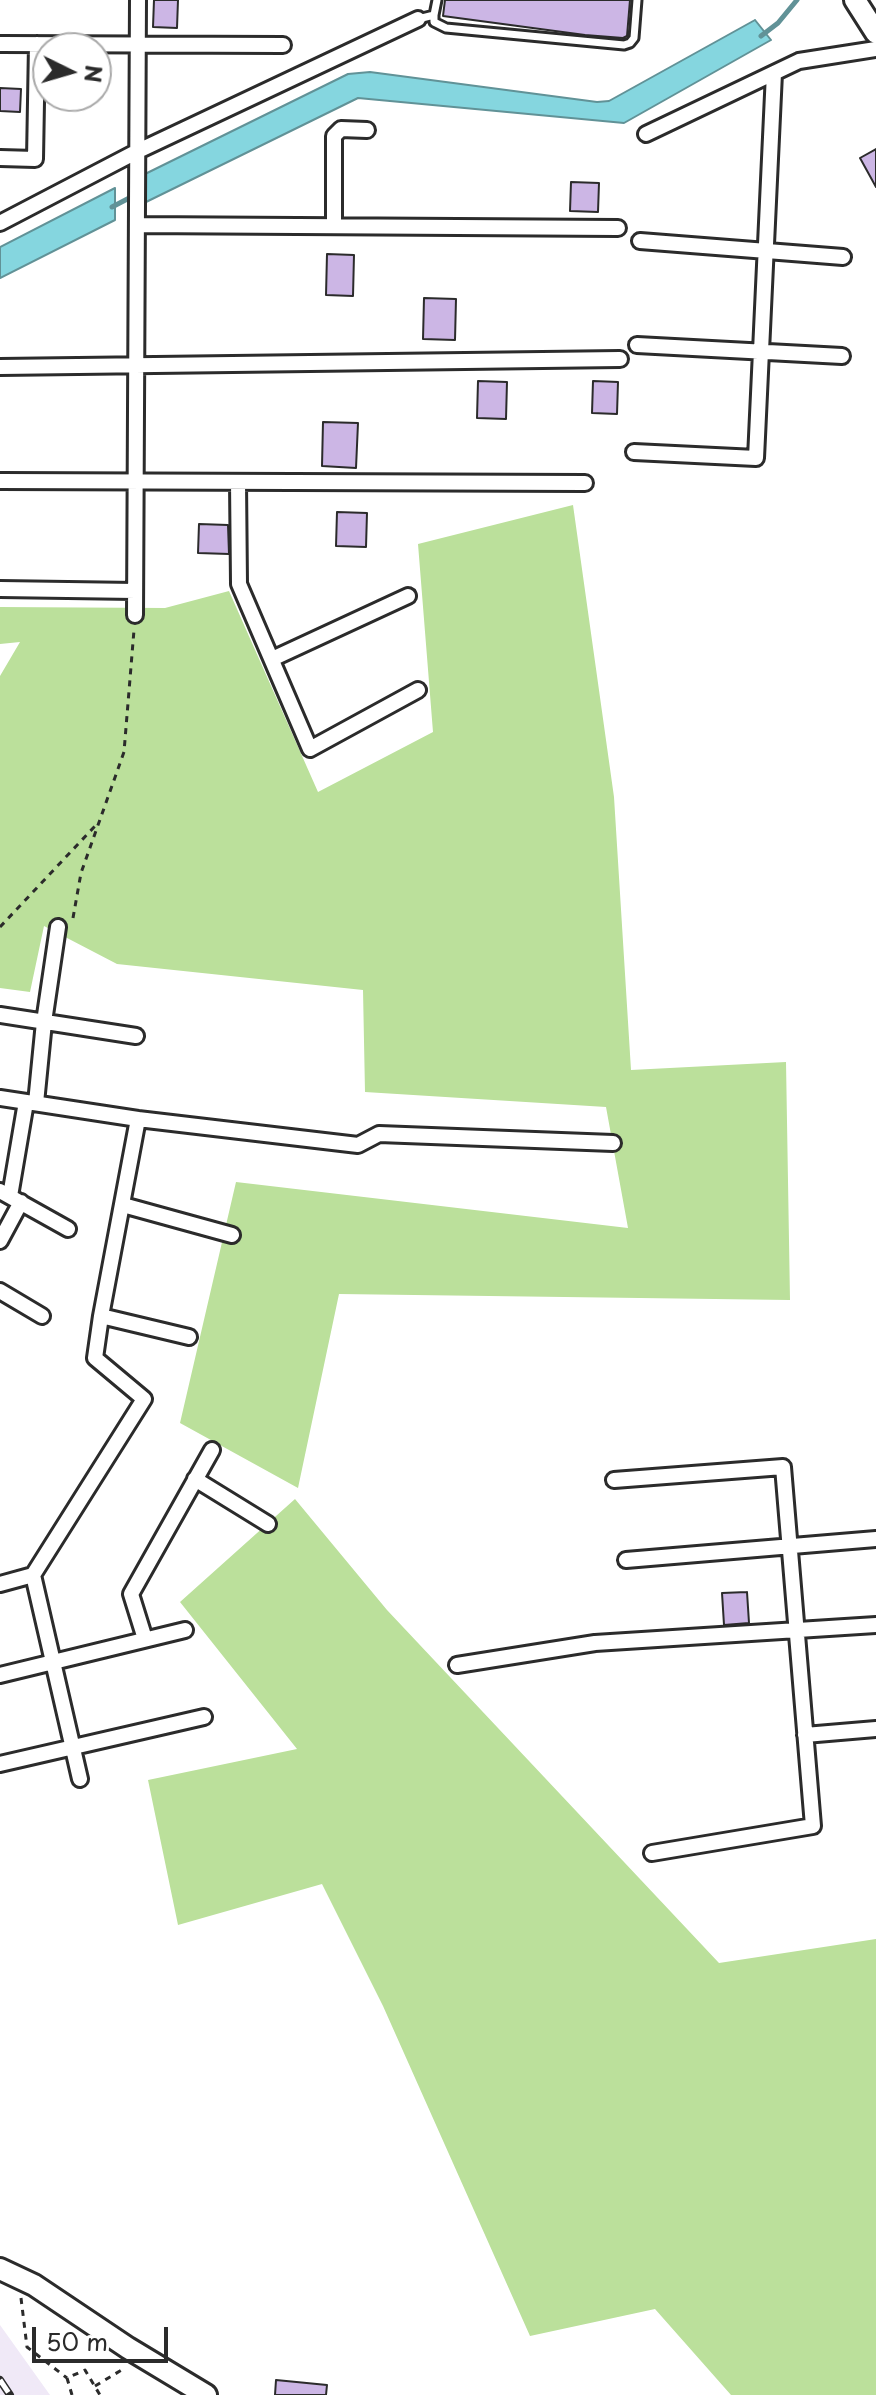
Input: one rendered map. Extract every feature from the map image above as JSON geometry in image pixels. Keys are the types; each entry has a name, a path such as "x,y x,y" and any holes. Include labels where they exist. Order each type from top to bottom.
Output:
{"street":[{"path":"135,615 138,0"},
{"path":"855,0 876,33"},
{"path":"0,223 418,19"},
{"path":"0,44 32,44"},
{"path":"112,45 283,45"},
{"path":"646,134 799,61 876,49"},
{"path":"634,452 756,458 774,73"},
{"path":"0,158 35,159 36,112"},
{"path":"334,226 334,136 341,129 367,130"},
{"path":"137,225 618,228"},
{"path":"640,241 843,257"},
{"path":"637,345 842,356"},
{"path":"0,367 620,359"},
{"path":"0,481 585,483"},
{"path":"238,482 239,584 310,749 418,690"},
{"path":"0,589 135,591"},
{"path":"272,659 408,596"},
{"path":"0,1241 31,1102 58,927"},
{"path":"0,1015 136,1036"},
{"path":"0,1098 138,1119 358,1145 379,1134 613,1143"},
{"path":"0,1584 33,1575 144,1399 95,1358 138,1119"},
{"path":"10,1196 68,1229"},
{"path":"123,1205 232,1235"},
{"path":"0,1291 42,1316"},
{"path":"101,1316 189,1337"},
{"path":"145,1639 131,1594 212,1450"},
{"path":"614,1480 783,1467 813,1826 652,1853"},
{"path":"195,1479 268,1524"},
{"path":"626,1560 876,1539"},
{"path":"33,1575 80,1779"},
{"path":"457,1665 595,1643 876,1625"},
{"path":"0,1675 185,1630"},
{"path":"0,1764 204,1717"},
{"path":"805,1735 876,1729"},
{"path":"0,2269 21,2279 206,2395"}],"lane":[{"path":"437,0 434,22 446,28 624,45 634,38 637,0"},
{"path":"418,19 427,14 434,15"}],"path":[{"path":"58,927 72,924 81,873 124,752 135,615"},
{"path":"0,927 97,824"},
{"path":"21,2279 27,2347 67,2378 72,2395"},
{"path":"95,2386 143,2357"},
{"path":"67,2378 85,2370 100,2395"}],"shaded area":[{"path":"0,2325 50,2395 0,2395"}],"green space":[{"path":"573,505 614,797 631,1070 786,1062 790,1300 339,1294 298,1488 180,1423 236,1182 628,1228 606,1107 365,1092 363,990 117,964 44,926 30,992 0,988 0,676 20,642 0,644 0,607 165,608 229,591 318,792 433,732 418,544"},
{"path":"295,1499 387,1610 719,1963 876,1939 876,2395 731,2395 655,2309 530,2336 383,2006 322,1884 178,1925 148,1780 297,1749 180,1602"}],"water":[{"path":"755,20 771,40 624,123 358,98 142,204 141,176 348,74 370,72 597,102 609,101"},
{"path":"115,188 115,220 0,278 0,247"}],"building":[{"path":"154,0 178,0 177,28 153,27"},
{"path":"445,0 630,0 627,36 585,35 443,16"},
{"path":"0,88 21,89 20,112 0,111"},
{"path":"876,149 876,187 860,158"},
{"path":"571,182 599,183 598,212 570,211"},
{"path":"327,254 354,255 353,296 326,295"},
{"path":"424,298 456,299 455,340 423,339"},
{"path":"478,381 507,382 506,419 477,418"},
{"path":"593,381 618,382 617,414 592,413"},
{"path":"323,422 358,423 356,468 322,466"},
{"path":"337,512 367,513 366,547 336,546"},
{"path":"199,524 228,525 229,554 198,553"},
{"path":"747,1592 749,1623 724,1625 722,1593"},
{"path":"276,2380 327,2385 326,2395 275,2395"}],"waterway":[{"path":"761,36 778,23 797,0"},
{"path":"112,207 135,195"}],"railway":[{"path":"0,2380 10,2395"}]}
